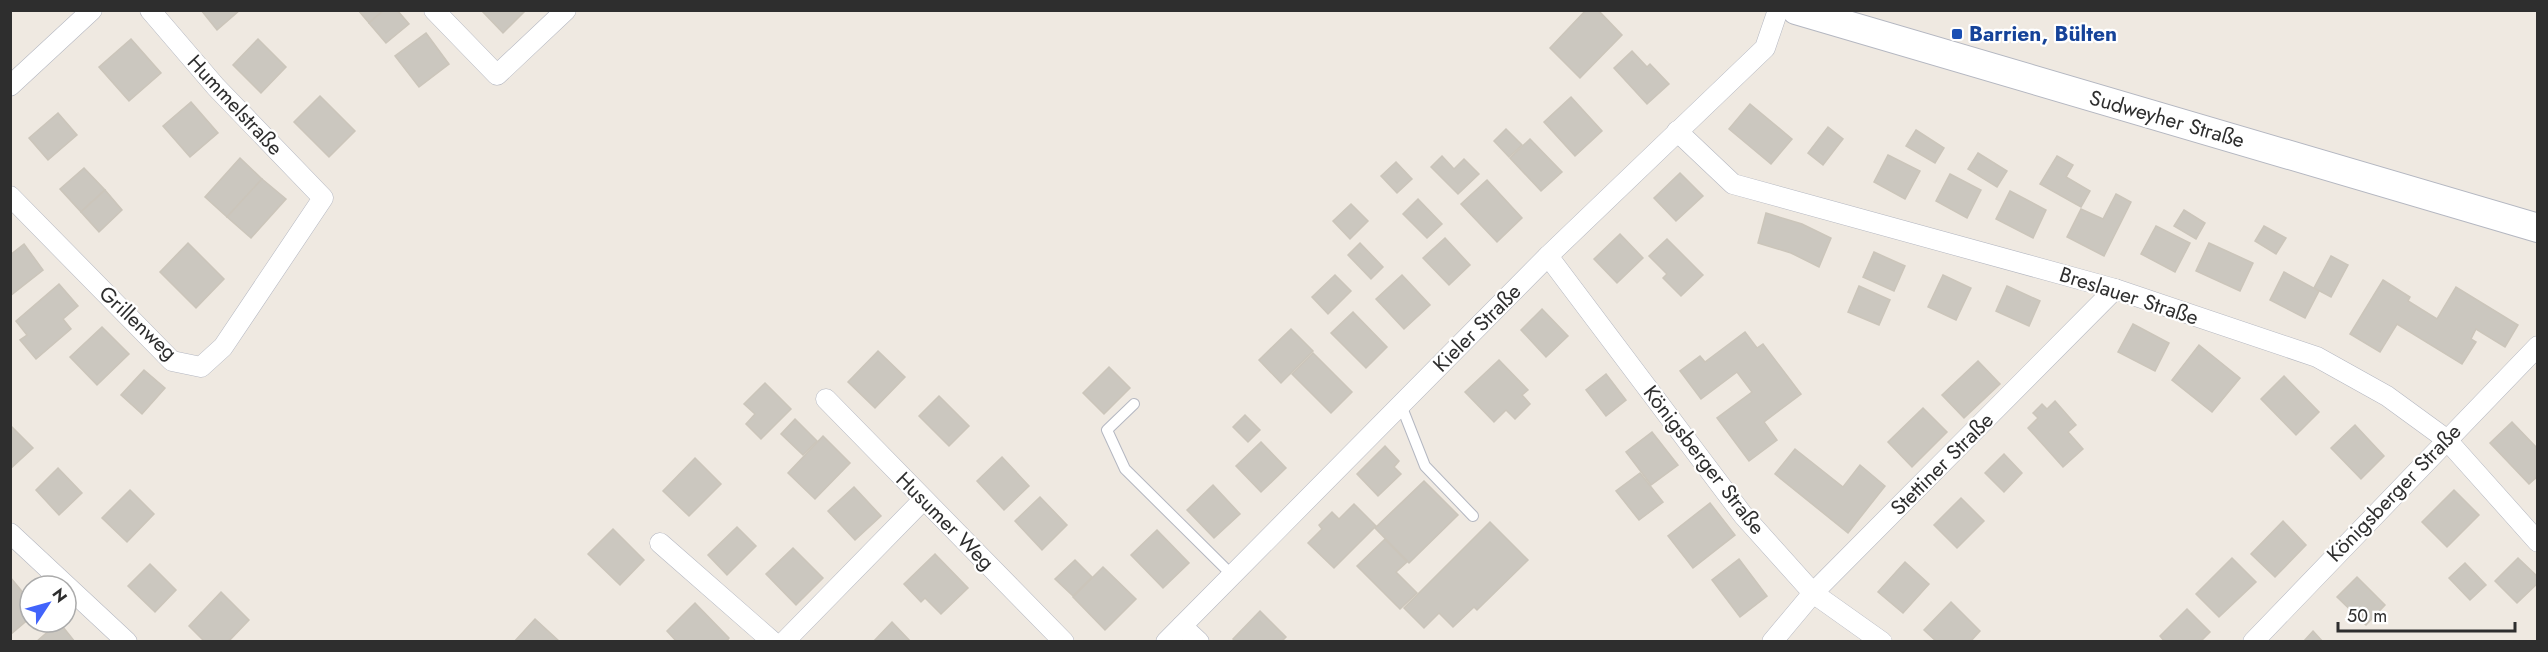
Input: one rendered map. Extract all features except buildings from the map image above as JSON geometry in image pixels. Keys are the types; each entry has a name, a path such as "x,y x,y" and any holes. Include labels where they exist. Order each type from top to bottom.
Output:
{"main road":[{"name":"Sudweyher Straße","path":"1796,10 2538,228"}],"street":[{"path":"10,86 92,10"},
{"name":"Hummelstraße","path":"150,10 216,87 323,198"},
{"path":"434,10 497,75 566,10"},
{"name":"Kieler Straße","path":"1166,642 1548,256 1766,48 1778,10"},
{"name":"Breslauer Straße","path":"1677,131 1733,184 2115,289 2317,357 2387,396 2446,439 2538,542"},
{"name":"Grillenweg","path":"10,196 172,361 201,367 223,347 323,198"},
{"name":"Königsberger Straße","path":"1548,256 1743,515 1814,593 1882,642"},
{"name":"Stettiner Straße","path":"1772,642 1814,593 2115,289"},
{"name":"Königsberger Straße","path":"2253,642 2538,346"},
{"name":"Husumer Weg","path":"826,399 1064,642"},
{"path":"784,642 923,500"},
{"path":"10,533 127,642"},
{"path":"660,543 773,642"},
{"path":"1182,626 1199,642"}],"lane":[{"path":"1134,404 1107,430 1125,469 1233,575"},
{"path":"1401,405 1425,466 1473,516"}],"place":[{"name":"Barrien, Bülten","path":"1957,34"}]}
